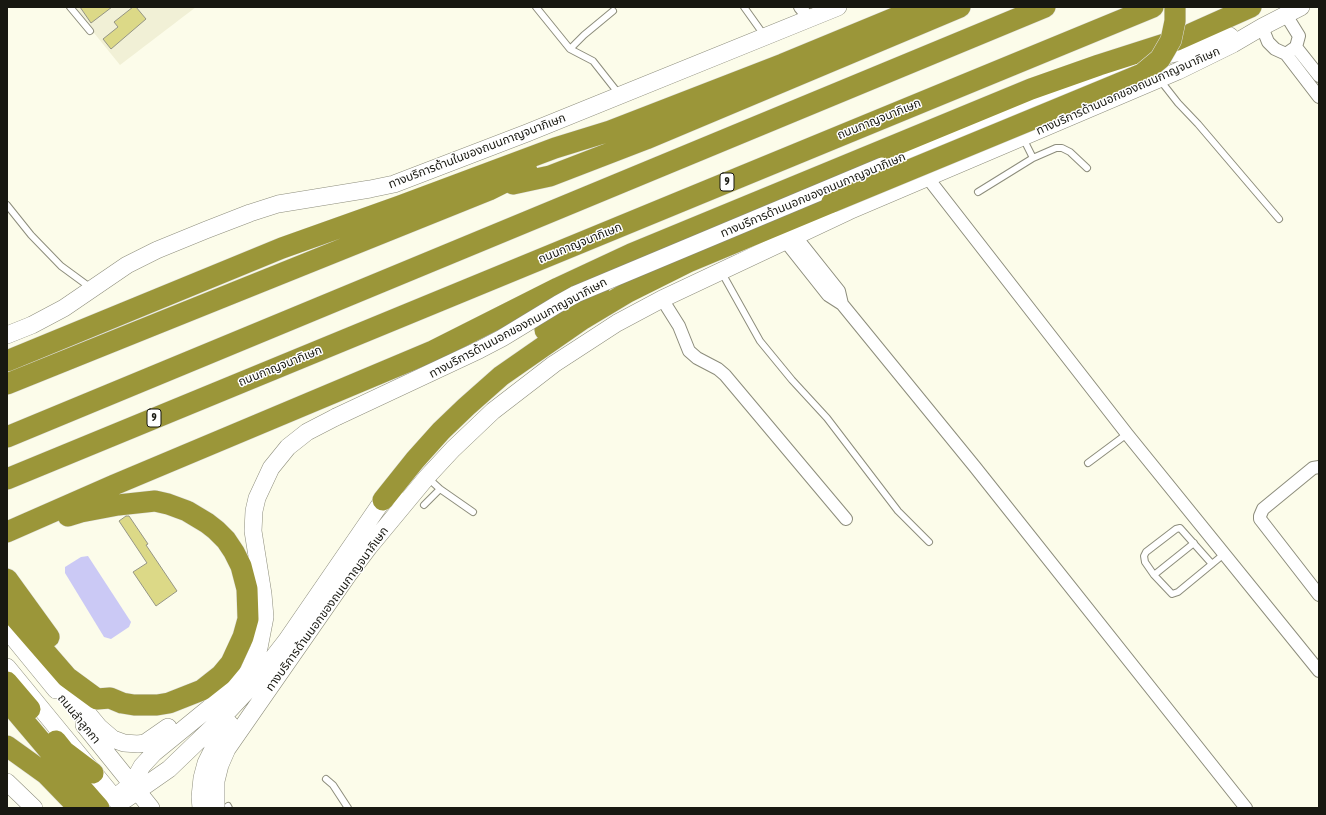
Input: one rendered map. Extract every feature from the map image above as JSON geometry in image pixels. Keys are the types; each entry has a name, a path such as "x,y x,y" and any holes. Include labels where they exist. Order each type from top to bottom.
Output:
{"highway":[{"path":"7,361 282,248 555,148 610,131 783,64 921,7"},
{"path":"489,190 550,176 583,164 960,7"},
{"path":"7,437 1044,7"},
{"name":"ถนนกาญจนาภิเษก","path":"7,479 1153,7"},
{"path":"501,376 583,319 628,292 688,262 1142,74 1160,59 1171,40 1175,21 1175,7"},
{"path":"7,534 114,484 433,351 558,288 631,254 1031,89 1093,67 1178,40 1251,7"},
{"path":"7,384 489,190 610,131"},
{"path":"383,500 415,460 441,431 501,376 546,330 583,297 674,244 702,224"},
{"path":"7,534 81,512 118,505 155,502 178,507 197,516 216,530 226,540 234,552 241,566 247,589 248,619 243,637 231,663 221,675 202,690 170,703 157,705 134,705 122,703 110,698 85,681 70,666 7,579"},
{"path":"7,608 67,677 97,699 110,698"},
{"path":"7,682 64,751 94,773"},
{"path":"7,701 62,766 114,805"},
{"path":"7,746 46,774 80,808"}],"main road":[{"name":"ทางบริการด้านในของถนนกาญจนาภิเษก","path":"7,335 54,314 119,270 143,257 189,236 278,204 394,184 527,133 765,36 805,13 838,7"},
{"name":"ทางบริการด้านนอกของถนนกาญจนาภิเษก","path":"224,808 215,790 217,773 223,757 232,741 284,669 348,575 369,547 452,449 493,411 554,364 617,323 662,299 849,211 1159,79 1233,44 1294,11"},
{"name":"ทางบริการด้านนอกของถนนกาญจนาภิเษก","path":"135,787 142,766 154,753 240,682 248,672 259,648 263,630 264,606 255,548 253,520 257,498 263,482 271,468 288,448 307,432 479,350 576,294 1033,103 1138,62 1180,52 1262,27"},
{"path":"1044,128 1095,80 1104,84 1107,92 1104,97 1078,114"},
{"path":"383,500 427,477"},
{"name":"ทางบริการด้านนอกของถนนกาญจนาภิเษก","path":"114,805 135,787 154,780 186,752 233,706 286,641 383,500"},
{"path":"7,624 25,638 86,713 99,727 113,738 124,743 145,743 172,724 202,713"},
{"name":"ถนนลำลูกกา","path":"7,630 151,808"},
{"path":"201,808 200,797 202,778 206,763 214,747 286,641"},
{"name":"ถนนลำลูกกา","path":"7,667 94,773 114,805"},
{"path":"172,738 161,752 161,757 164,760 174,760 186,752"},
{"path":"7,782 34,808"}],"street":[{"path":"1286,54 1296,47 1299,36 1294,11"},
{"path":"1262,27 1268,42 1275,49 1286,54 1319,96"},
{"path":"1296,47 1319,76"},
{"path":"927,177 1127,434 1319,671"},
{"path":"791,239 838,291 842,304 975,467 1246,808"},
{"path":"662,299 679,326 690,351 697,358 718,369 724,375 846,519"},
{"path":"1319,467 1313,468 1263,509 1260,516 1260,519 1319,595"}],"lane":[{"path":"70,7 90,31"},
{"path":"536,7 570,49 593,61 620,95"},
{"path":"744,7 765,36"},
{"path":"570,49 584,35 613,11"},
{"path":"1159,79 1279,219"},
{"path":"1022,138 1033,158"},
{"path":"978,192 1033,158 1056,148 1062,148 1070,152 1087,168"},
{"path":"7,205 31,235 61,266 92,289"},
{"path":"721,272 760,341 792,380 827,418 898,511 929,542"},
{"path":"1088,463 1127,434"},
{"path":"427,477 440,490 473,512"},
{"path":"424,505 440,490"},
{"path":"1212,564 1180,528 1176,528 1146,552 1144,556 1145,562 1154,575 1169,592 1175,594 1212,564 1224,554"},
{"path":"1154,575 1194,543"},
{"path":"326,779 333,784 348,808"}],"shaded area":[{"path":"73,7 196,7 120,65"}],"water":[{"path":"88,556 131,622 129,627 111,639 104,637 65,573 65,567 81,557"}],"building":[{"path":"80,7 112,7 91,23"},
{"path":"133,7 136,7 146,19 111,49 103,39 118,27 114,22"},
{"path":"126,516 129,516 148,544 146,545 177,591 156,606 133,572 147,563 119,521"}]}
